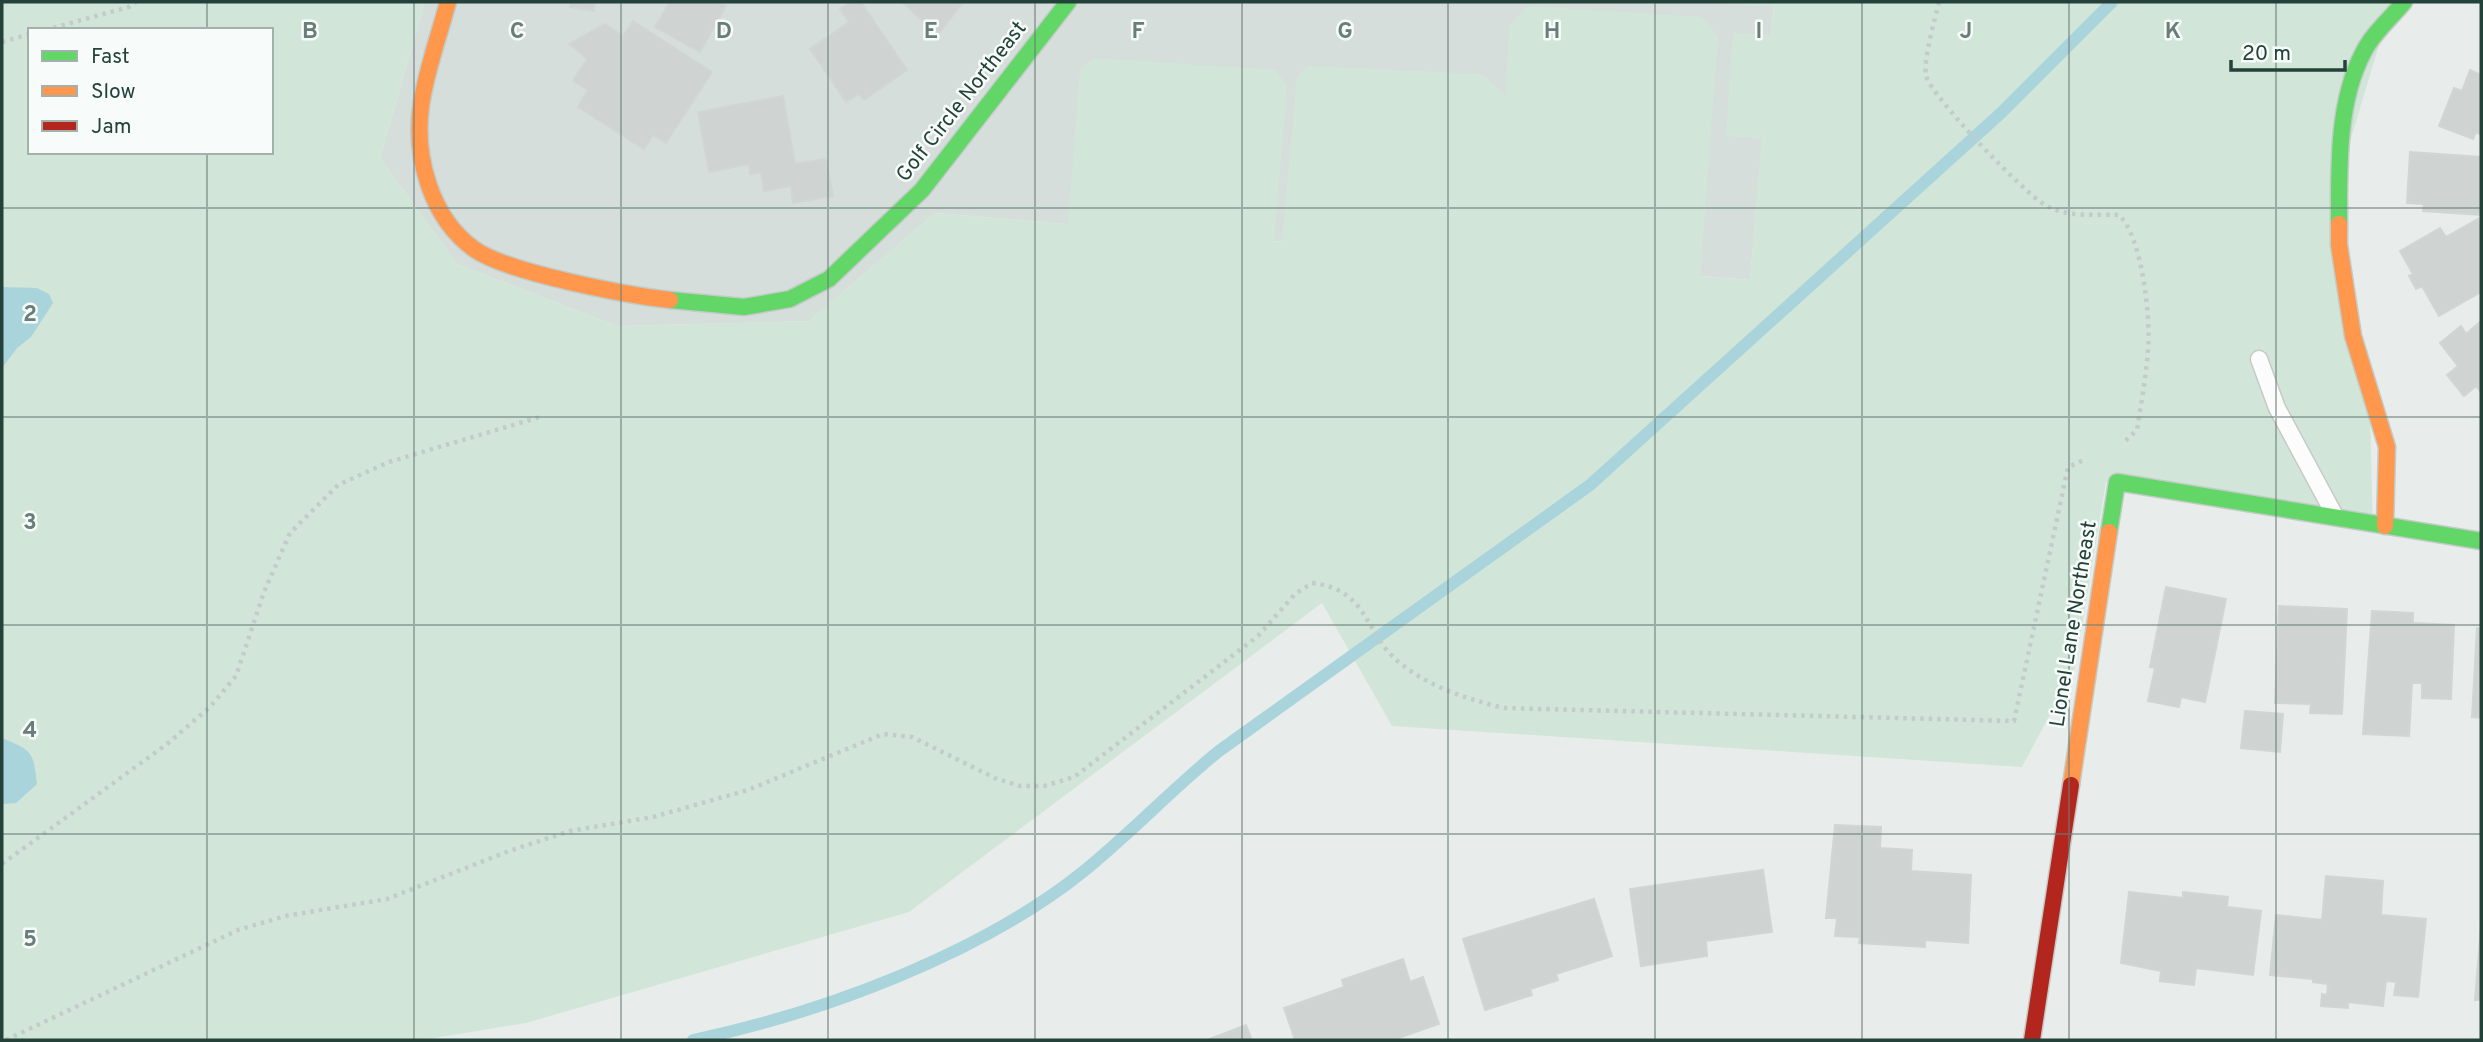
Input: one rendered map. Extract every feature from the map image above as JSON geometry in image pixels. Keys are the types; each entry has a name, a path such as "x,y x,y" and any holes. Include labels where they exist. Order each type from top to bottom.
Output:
{"street":[{"name":"Golf Circle Northeast","path":"448,2 421,106 421,144 430,190 444,221 475,250 504,263 593,287 663,299 744,307 790,299 829,279 922,190 1068,2"},
{"path":"2385,526 2387,447 2353,336 2339,245 2339,162 2351,80 2364,50 2404,2"},
{"name":"Lionel Lane Northeast","path":"2032,1040 2117,482 2481,541"}],"lane":[{"path":"2259,359 2277,408 2336,518"}],"path":[{"path":"52,28 129,7 136,2"},
{"path":"1938,2 1926,74 1937,95 2015,178 2045,205 2066,213 2119,215 2129,224 2140,259 2149,346 2137,430 2112,448"},
{"path":"2,42 28,35"},
{"path":"2,863 167,744 210,707 236,676 264,592 290,533 338,485 389,462 540,417"},
{"path":"6,1040 238,930 285,916 387,899 509,850 570,831 653,817 748,790 883,734 912,737 997,779 1020,786 1044,786 1074,777 1258,636 1295,594 1312,583 1334,586 1349,596 1398,662 1444,691 1503,708 2014,721 2068,467 2090,457"}],"shaded area":[{"path":"425,2 1774,2 1750,280 935,213 809,321 617,326 457,264 380,158"}],"green space":[{"path":"2,2 425,2 380,158 457,264 617,326 809,321 935,213 1068,224 1080,70 1094,58 1275,70 1287,86 1274,241 1282,242 1297,77 1308,66 1481,74 1506,96 1509,26 1529,6 1701,17 1718,36 1700,276 1750,280 1762,139 1726,136 1733,33 1771,35 1774,7 1705,2 2397,2 2390,8 2332,202 2370,408 2373,533 2106,482 2075,668 2022,767 1392,726 1322,603 909,912 526,1023 422,1040 2,1040"}],"water":[{"path":"2,287 37,288 49,294 53,303 31,337 17,348 2,368"},
{"path":"2,738 26,750 34,765 37,784 16,803 2,804"}],"building":[{"path":"571,2 595,2 594,11 570,7"},
{"path":"670,2 718,2 726,6 700,52 655,27"},
{"path":"850,2 861,2 907,70 864,100 859,94 846,102 810,49 849,22 840,9"},
{"path":"902,2 963,2 938,35"},
{"path":"633,21 712,72 666,143 653,135 644,149 578,107 588,90 573,81 587,59 569,44 605,24 623,36"},
{"path":"2470,70 2481,75 2481,135 2476,132 2473,139 2439,126 2454,88 2462,91"},
{"path":"783,96 795,164 826,159 833,196 793,203 791,186 764,191 761,172 750,174 749,164 709,172 698,112"},
{"path":"2410,152 2481,157 2481,215 2423,211 2424,204 2407,203"},
{"path":"2478,219 2481,226 2481,292 2439,316 2422,286 2416,289 2409,276 2413,274 2400,251 2440,228 2446,237"},
{"path":"2481,321 2481,392 2476,386 2464,396 2447,375 2458,366 2440,343 2461,326 2466,334"},
{"path":"2166,587 2226,599 2205,702 2181,697 2179,707 2148,701 2155,668 2150,667"},
{"path":"2279,606 2347,609 2342,714 2310,713 2311,704 2275,703"},
{"path":"2372,611 2413,613 2413,623 2454,625 2451,699 2422,698 2422,683 2412,683 2409,736 2363,734"},
{"path":"2477,628 2481,629 2481,718 2472,717"},
{"path":"2245,711 2283,714 2280,752 2241,748"},
{"path":"1835,825 1881,827 1880,848 1912,850 1911,871 1971,875 1968,943 1925,940 1925,947 1859,943 1860,937 1835,936 1837,918 1826,918"},
{"path":"1763,870 1772,932 1706,941 1707,956 1641,966 1630,889"},
{"path":"2326,876 2383,881 2381,915 2426,919 2418,997 2394,995 2396,982 2386,981 2383,1006 2348,1002 2348,1008 2321,1006 2322,994 2327,995 2328,984 2313,982 2313,979 2270,975 2276,915 2322,920"},
{"path":"2129,892 2183,898 2183,892 2228,897 2227,907 2261,911 2253,975 2196,968 2194,985 2160,981 2161,971 2121,963"},
{"path":"1594,899 1612,956 1556,974 1558,980 1530,989 1532,995 1485,1010 1463,939"},
{"path":"2481,926 2481,1000 2475,1000"},
{"path":"1403,959 1410,982 1423,977 1439,1024 1393,1040 1295,1040 1284,1008 1344,987 1342,980"},
{"path":"1246,1025 1252,1040 1207,1040"}],"waterway":[{"path":"693,1040 794,1014 846,997 949,954 998,929 1043,901 1084,871 1219,751 1590,485 2001,113 2112,2"}],"traffic: fast":[{"path":"670,300 744,307 790,299 829,279 922,190 1068,2"},
{"path":"2339,224 2341,136 2348,93 2367,46 2404,2"},
{"path":"2109,532 2117,482 2481,541"}],"traffic: slow":[{"path":"448,2 426,80 420,126 423,165 436,204 447,221 474,249 490,258 598,288 670,300"},
{"path":"2339,224 2339,245 2353,336 2387,447 2385,526"},
{"path":"2071,785 2109,532"}],"traffic: jam":[{"path":"2032,1040 2071,785"}]}
